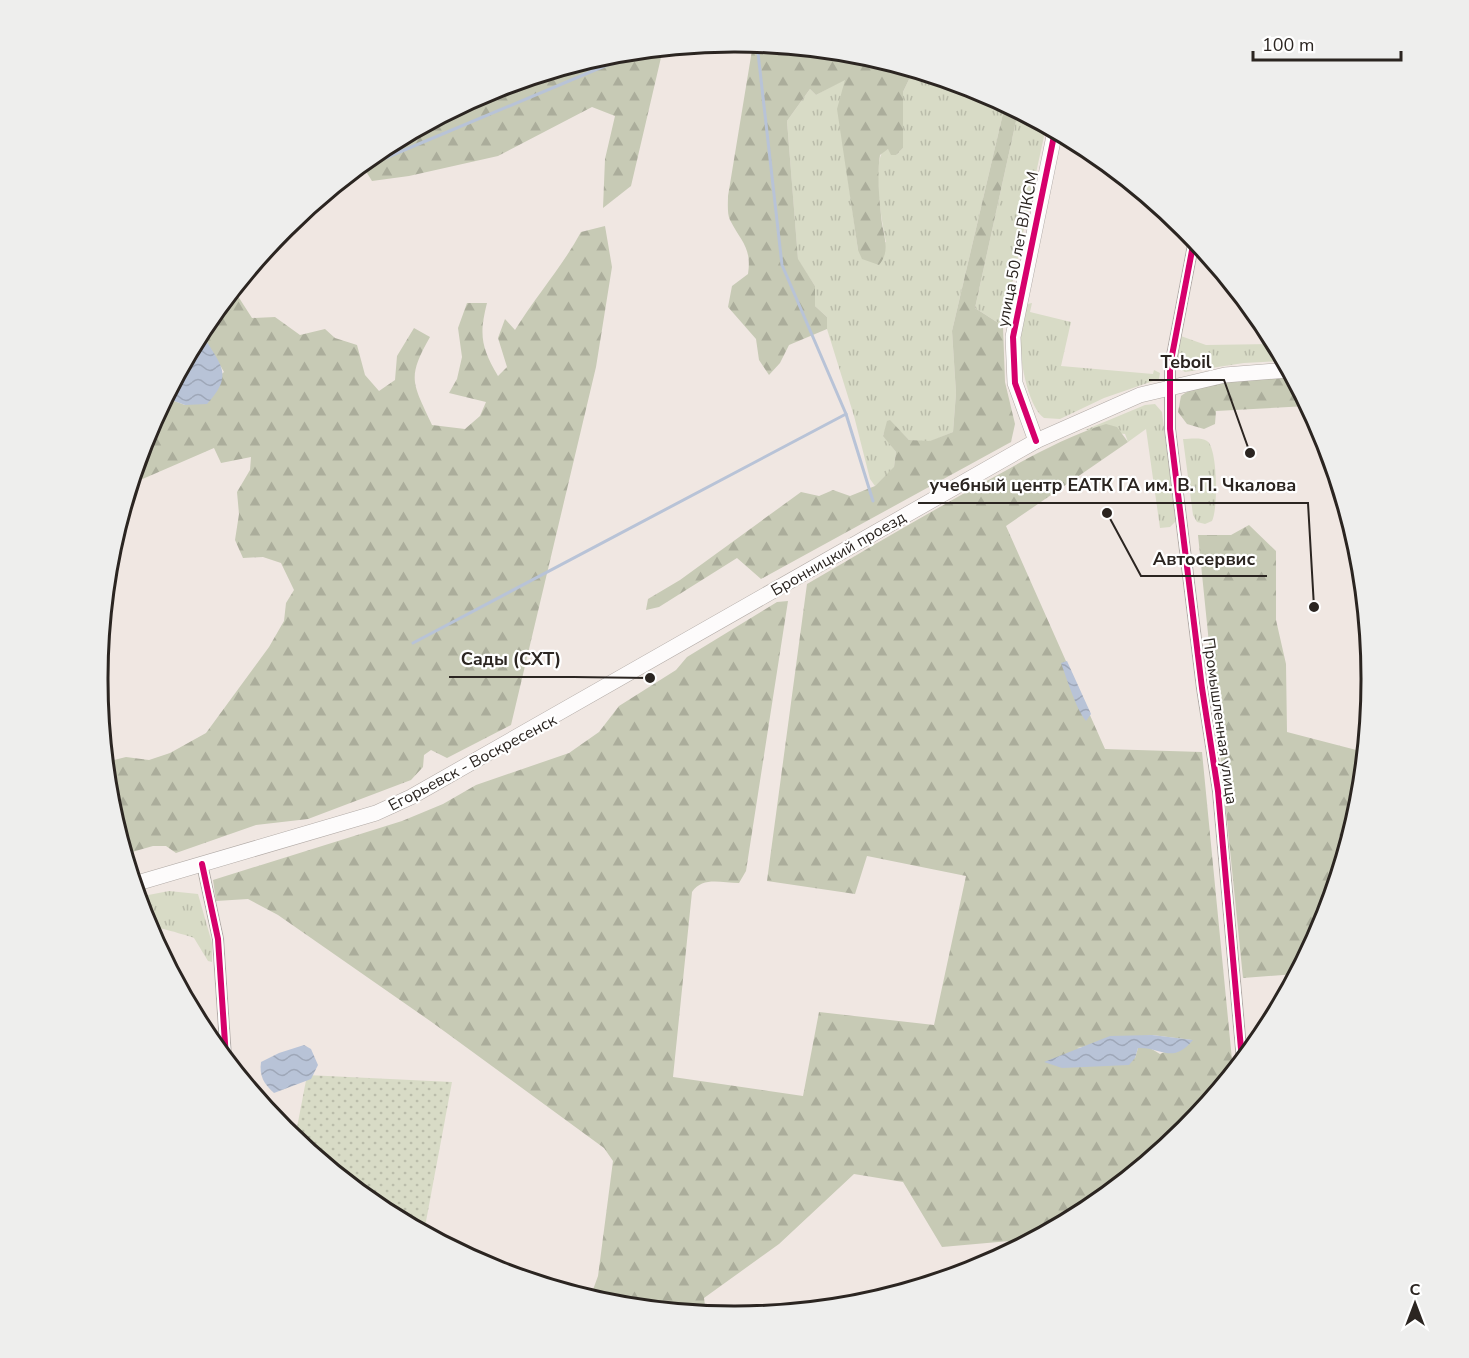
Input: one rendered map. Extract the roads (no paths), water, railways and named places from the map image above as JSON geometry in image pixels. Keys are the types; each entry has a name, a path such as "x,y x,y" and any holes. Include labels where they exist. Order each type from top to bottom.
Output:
{"main road":[{"name":"улица 50 лет ВЛКСМ","path":"1036,441 1015,383 1013,337 1053,139"},
{"name":"Бронницкий проезд","path":"661,656 1036,441 1108,407 1170,386 1226,375 1279,371"},
{"name":"Егорьевск - Воскресенск","path":"142,882 376,813 411,798 661,656"}],"street":[{"name":"Промышленная улица","path":"1192,251 1173,345 1170,386 1171,444 1202,688 1218,791 1241,1047"},
{"path":"202,864 218,939 225,1043"}],"water":[{"path":"207,342 222,368 221,384 207,404 185,405 174,401"},
{"path":"1067,661 1091,714 1086,721 1075,702 1061,663"},
{"path":"1152,1035 1193,1040 1179,1052 1173,1053 1138,1048 1135,1058 1129,1065 1062,1068 1044,1062 1110,1036"},
{"path":"304,1045 311,1049 318,1065 311,1079 274,1093 263,1079 261,1062"}],"waterway":[{"path":"758,53 782,265 846,414 873,501"},
{"path":"387,157 601,67"},
{"path":"413,643 846,414"}],"place":[{"name":"Teboil","path":"1250,453"},
{"name":"Автосервис","path":"1107,513"},
{"name":"учебный центр ЕАТК ГА им. В. П. Чкалова","path":"1314,607"},
{"name":"Сады (СХТ)","path":"650,678"}]}
